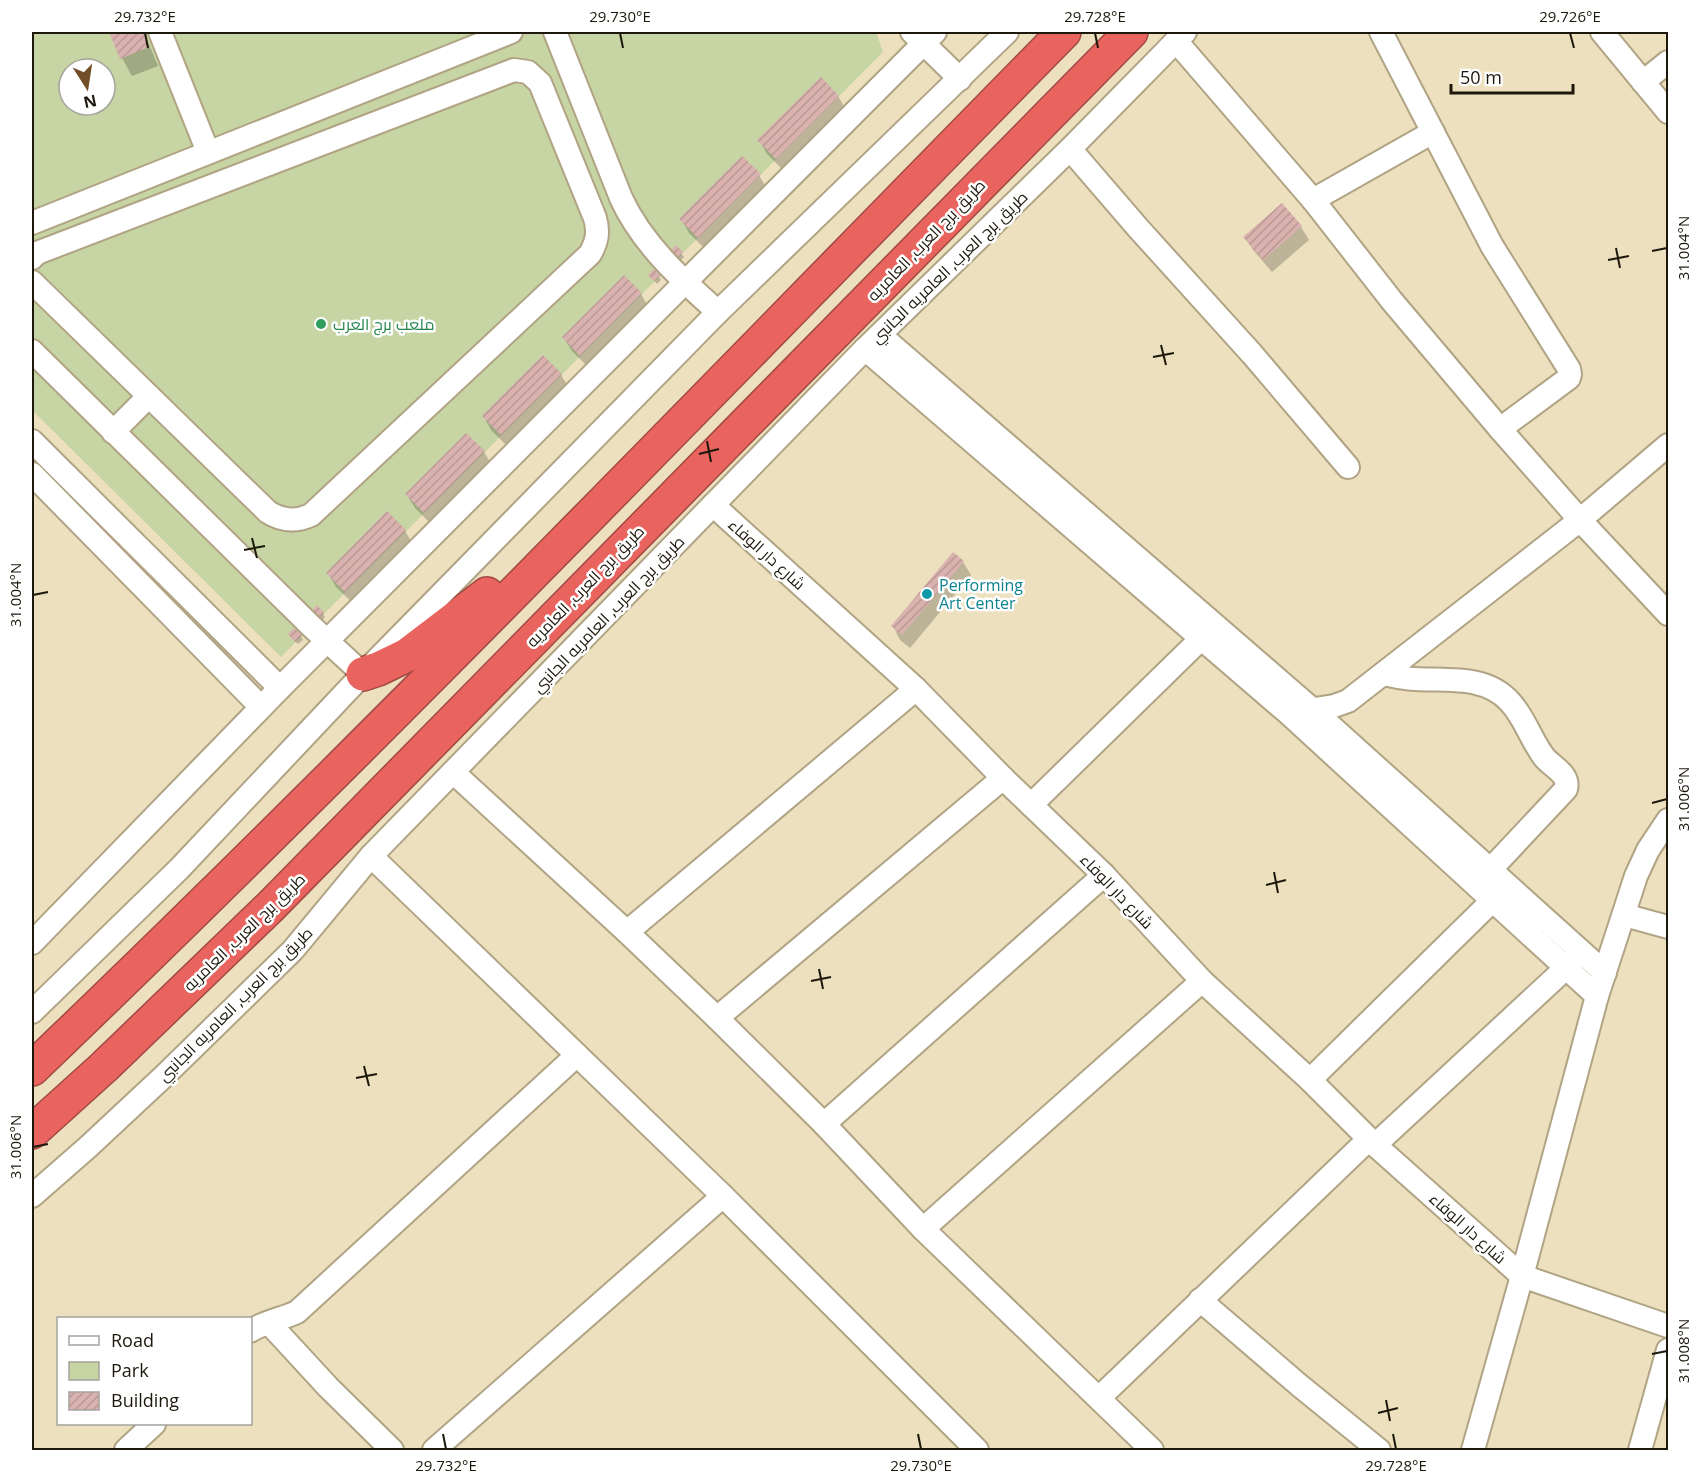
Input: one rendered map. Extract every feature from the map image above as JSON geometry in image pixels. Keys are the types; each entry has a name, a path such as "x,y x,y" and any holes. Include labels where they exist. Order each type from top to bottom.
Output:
{"highway":[{"path":"32,1069 173,933 550,555 1064,32"},
{"name":"طريق برج العرب, العامريه","path":"32,1132 104,1067 269,908 1131,32"},
{"path":"363,674 407,655 487,594 550,555"}],"street":[{"path":"160,32 208,152"},
{"path":"32,223 511,32"},
{"path":"555,32 627,210 649,244 718,312"},
{"path":"32,1012 179,869 363,674 718,312 1007,32"},
{"path":"1381,32 1492,246 1569,369 1569,378 1500,429"},
{"path":"1602,32 1668,112"},
{"path":"32,943 326,641 686,282 924,35 960,79"},
{"path":"1181,36 1392,301 1580,520 1668,614"},
{"name":"طريق برج العرب, العامريه الجانبي","path":"32,1196 164,1077 293,950 371,856 872,342 1070,149 1181,36"},
{"path":"1643,82 1668,62"},
{"path":"32,258 37,253 508,71 521,70 528,72 540,83 595,218 598,232 590,254 311,515 303,519 285,519 268,512 32,282"},
{"path":"1312,200 1432,132"},
{"path":"1070,149 1348,466"},
{"path":"872,342 1209,632 1313,710 1490,870 1573,960 1597,996"},
{"path":"32,351 326,641 363,674"},
{"path":"113,432 149,396"},
{"path":"32,441 280,688"},
{"path":"1288,713 1334,706 1348,701 1664,457"},
{"path":"32,474 261,707"},
{"name":"شارع دار الوفاء","path":"713,505 916,689 1003,778 1104,875 1202,981 1310,1080 1372,1142 1522,1276"},
{"path":"1209,632 1288,713 1493,900 1573,960 1605,974"},
{"path":"1031,805 1209,632"},
{"path":"1383,674 1414,679 1458,680 1485,686 1498,692 1517,710 1545,758 1566,778 1566,789 1490,870"},
{"path":"627,932 916,689"},
{"path":"454,773 717,1018 824,1125 923,1229 1152,1450"},
{"path":"717,1018 1003,778"},
{"path":"1473,1450 1597,996 1636,876 1648,850 1668,820"},
{"path":"371,856 723,1196 974,1450"},
{"path":"824,1125 1104,875"},
{"path":"1310,1080 1493,900"},
{"path":"1624,915 1668,927"},
{"path":"1099,1398 1200,1300 1573,960"},
{"path":"923,1229 1202,981"},
{"path":"392,1450 328,1387 260,1327 297,1312 577,1055"},
{"path":"434,1450 723,1196"},
{"path":"1522,1276 1668,1326"},
{"path":"1200,1300 1299,1385 1380,1450"},
{"path":"1640,1450 1668,1350"},
{"path":"126,1450 153,1425"}],"green space":[{"name":"ملعب برج العرب","path":"32,32 876,32 883,52 281,657 32,410"}],"building":[{"path":"109,32 143,32 149,47 120,59"},
{"path":"821,77 839,96 776,159 757,140"},
{"path":"742,156 761,174 698,238 679,219"},
{"path":"1282,203 1302,226 1263,260 1243,237"},
{"path":"676,245 683,252 677,258 670,251"},
{"path":"654,269 660,276 654,281 648,275"},
{"path":"624,275 642,293 580,356 562,337"},
{"path":"543,355 562,374 501,435 482,416"},
{"path":"466,433 485,451 424,513 405,494"},
{"path":"387,511 406,530 345,592 326,573"},
{"name":"Performing Art Center","path":"953,552 964,561 902,635 891,626"},
{"path":"317,605 324,613 318,619 311,612"},
{"path":"294,628 302,635 295,642 288,634"}],"place":[{"name":"ملعب برج العرب","path":"321,324"},
{"name":"Performing Art Center","path":"927,594"}]}
